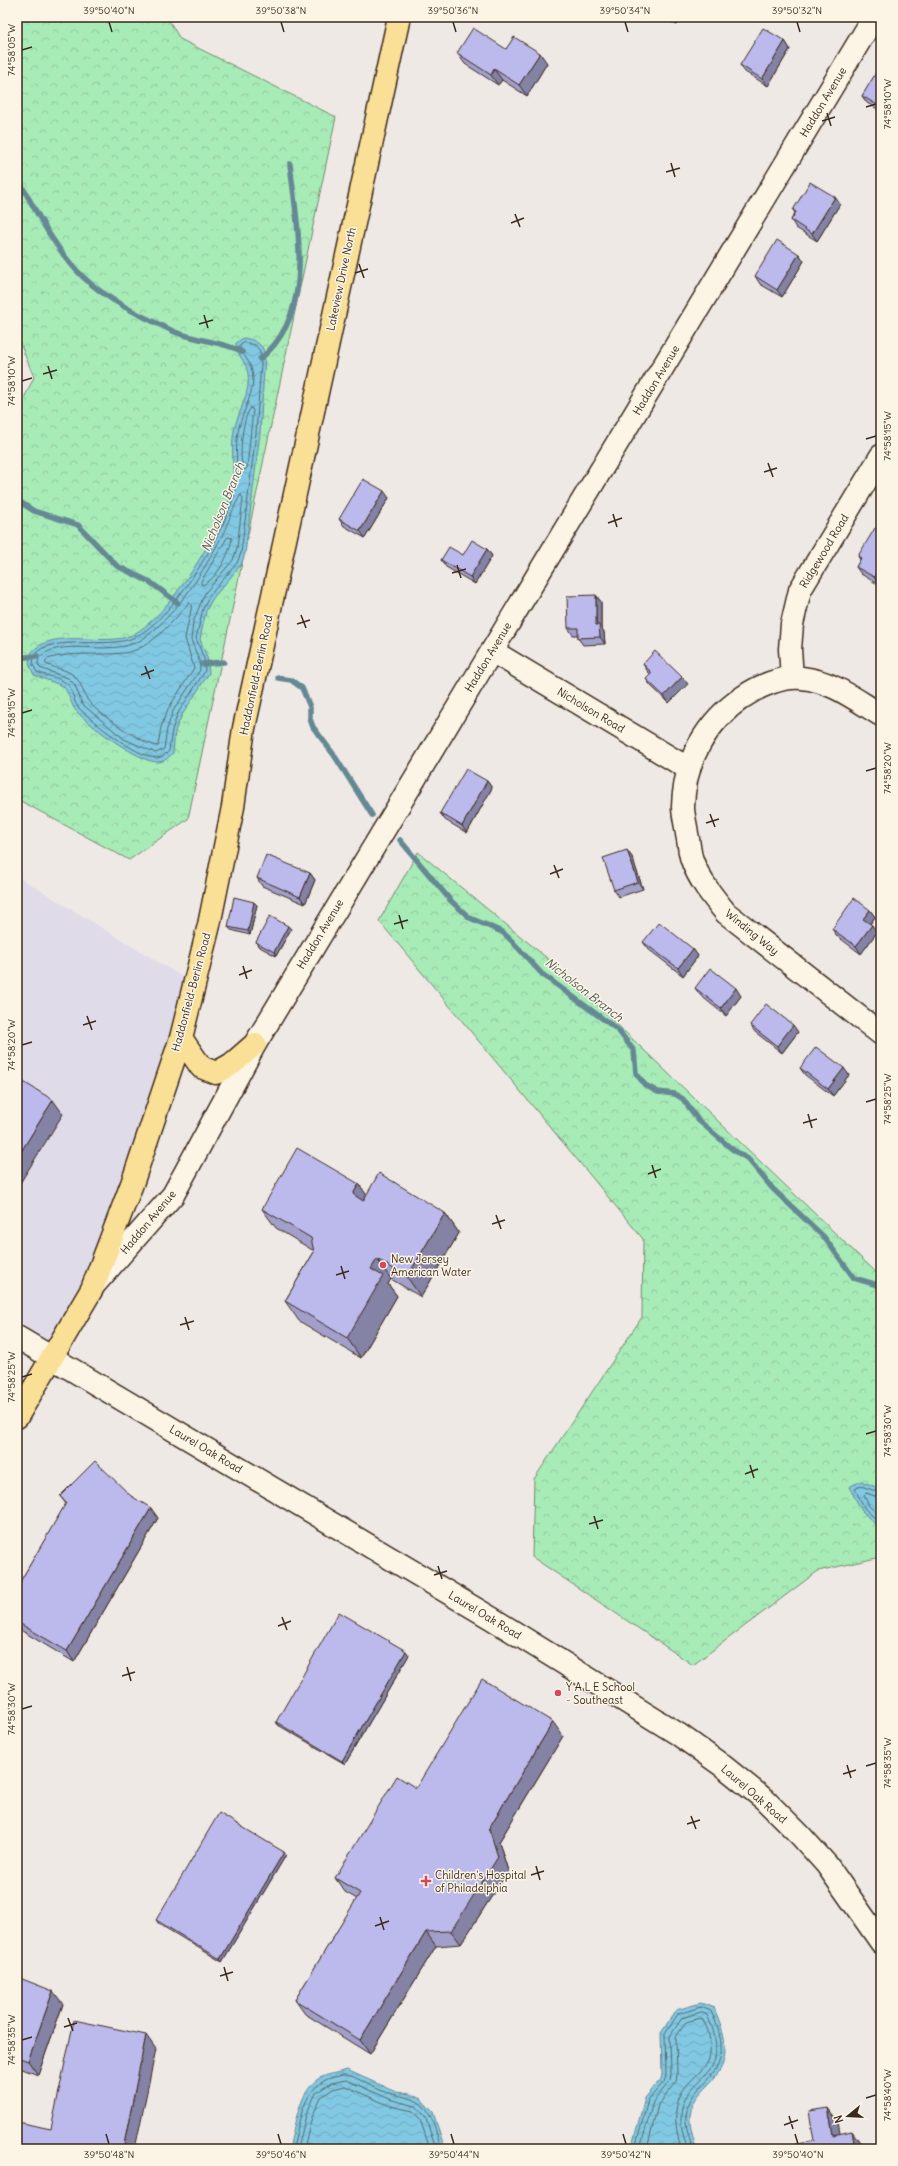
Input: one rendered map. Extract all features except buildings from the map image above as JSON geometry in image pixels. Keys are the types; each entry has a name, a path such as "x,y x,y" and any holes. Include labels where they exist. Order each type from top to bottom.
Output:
{"main road":[{"name":"Lakeview Drive North","path":"284,541 399,17"},
{"name":"Haddonfield-Berlin Road","path":"17,1417 92,1289 133,1181 181,1038 209,925 233,807 244,728 284,541"},
{"path":"181,1038 201,1067 216,1073 232,1064 255,1044"}],"street":[{"name":"Haddon Avenue","path":"92,1289 173,1195 255,1044 874,17"},
{"name":"Ridgewood Road","path":"792,678 790,649 792,624 800,590 881,456"},
{"name":"Nicholson Road","path":"492,651 689,769"},
{"name":"Winding Way","path":"881,715 828,683 801,678 781,679 752,691 726,708 709,727 698,744 689,769 683,807 691,860 708,892 726,913 881,1034"},
{"name":"Laurel Oak Road","path":"17,1337 491,1618 678,1734 764,1799 800,1835 827,1865 881,1942"}],"shaded area":[{"path":"17,876 194,984 133,1181 52,1358 17,1337"}],"green space":[{"path":"17,17 167,17 180,39 336,117 188,819 129,860 17,799 17,413 34,377 17,336"},
{"path":"418,852 553,963 881,1277 881,1557 818,1571 693,1665 532,1557 534,1479 642,1317 643,1239 379,921"}],"water":[{"path":"243,338 260,345 265,355 260,433 245,554 241,565 213,598 206,611 200,639 207,657 209,673 182,715 175,731 173,753 168,758 157,762 138,756 112,740 88,722 74,708 67,691 63,686 34,675 29,664 31,653 40,645 52,641 65,639 108,640 132,635 146,626 161,611 192,572 217,528 226,509 231,493 233,477 234,430 248,388 248,374 246,367 236,347 236,343"},
{"path":"861,1481 881,1489 881,1530 862,1511 849,1487"},
{"path":"701,2003 714,2008 720,2023 725,2049 722,2065 718,2073 697,2097 691,2109 690,2124 696,2149 631,2149 645,2098 661,2079 661,2033 676,2010"},
{"path":"347,2070 396,2092 410,2094 421,2099 433,2112 445,2149 289,2149 295,2121 306,2092 321,2077"}],"waterway":[{"path":"260,359 278,340 290,318 296,294 299,268 299,241 290,164"},
{"name":"Nicholson Branch","path":"17,177 63,254 92,285 126,308 175,332 230,346 242,352"},
{"path":"17,500 34,511 78,525 117,566 150,582 178,603"},
{"path":"17,658 37,656"},
{"name":"Nicholson Branch","path":"202,664 224,662"},
{"name":"Nicholson Branch","path":"278,678 291,680 302,688 310,707 310,719 313,727 334,755 372,815"},
{"name":"Nicholson Branch","path":"400,840 451,901 470,918 502,932 542,974 618,1030 634,1051 636,1073 645,1085 658,1092 675,1094 683,1099 698,1120 732,1149 748,1159 773,1189 824,1237 854,1278 881,1286"}],"place":[{"name":"New Jersey American Water","path":"383,1265"},
{"name":"Y A L E School - Southeast","path":"558,1693"},
{"name":"Children's Hospital of Philadelphia","path":"426,1881"}]}
